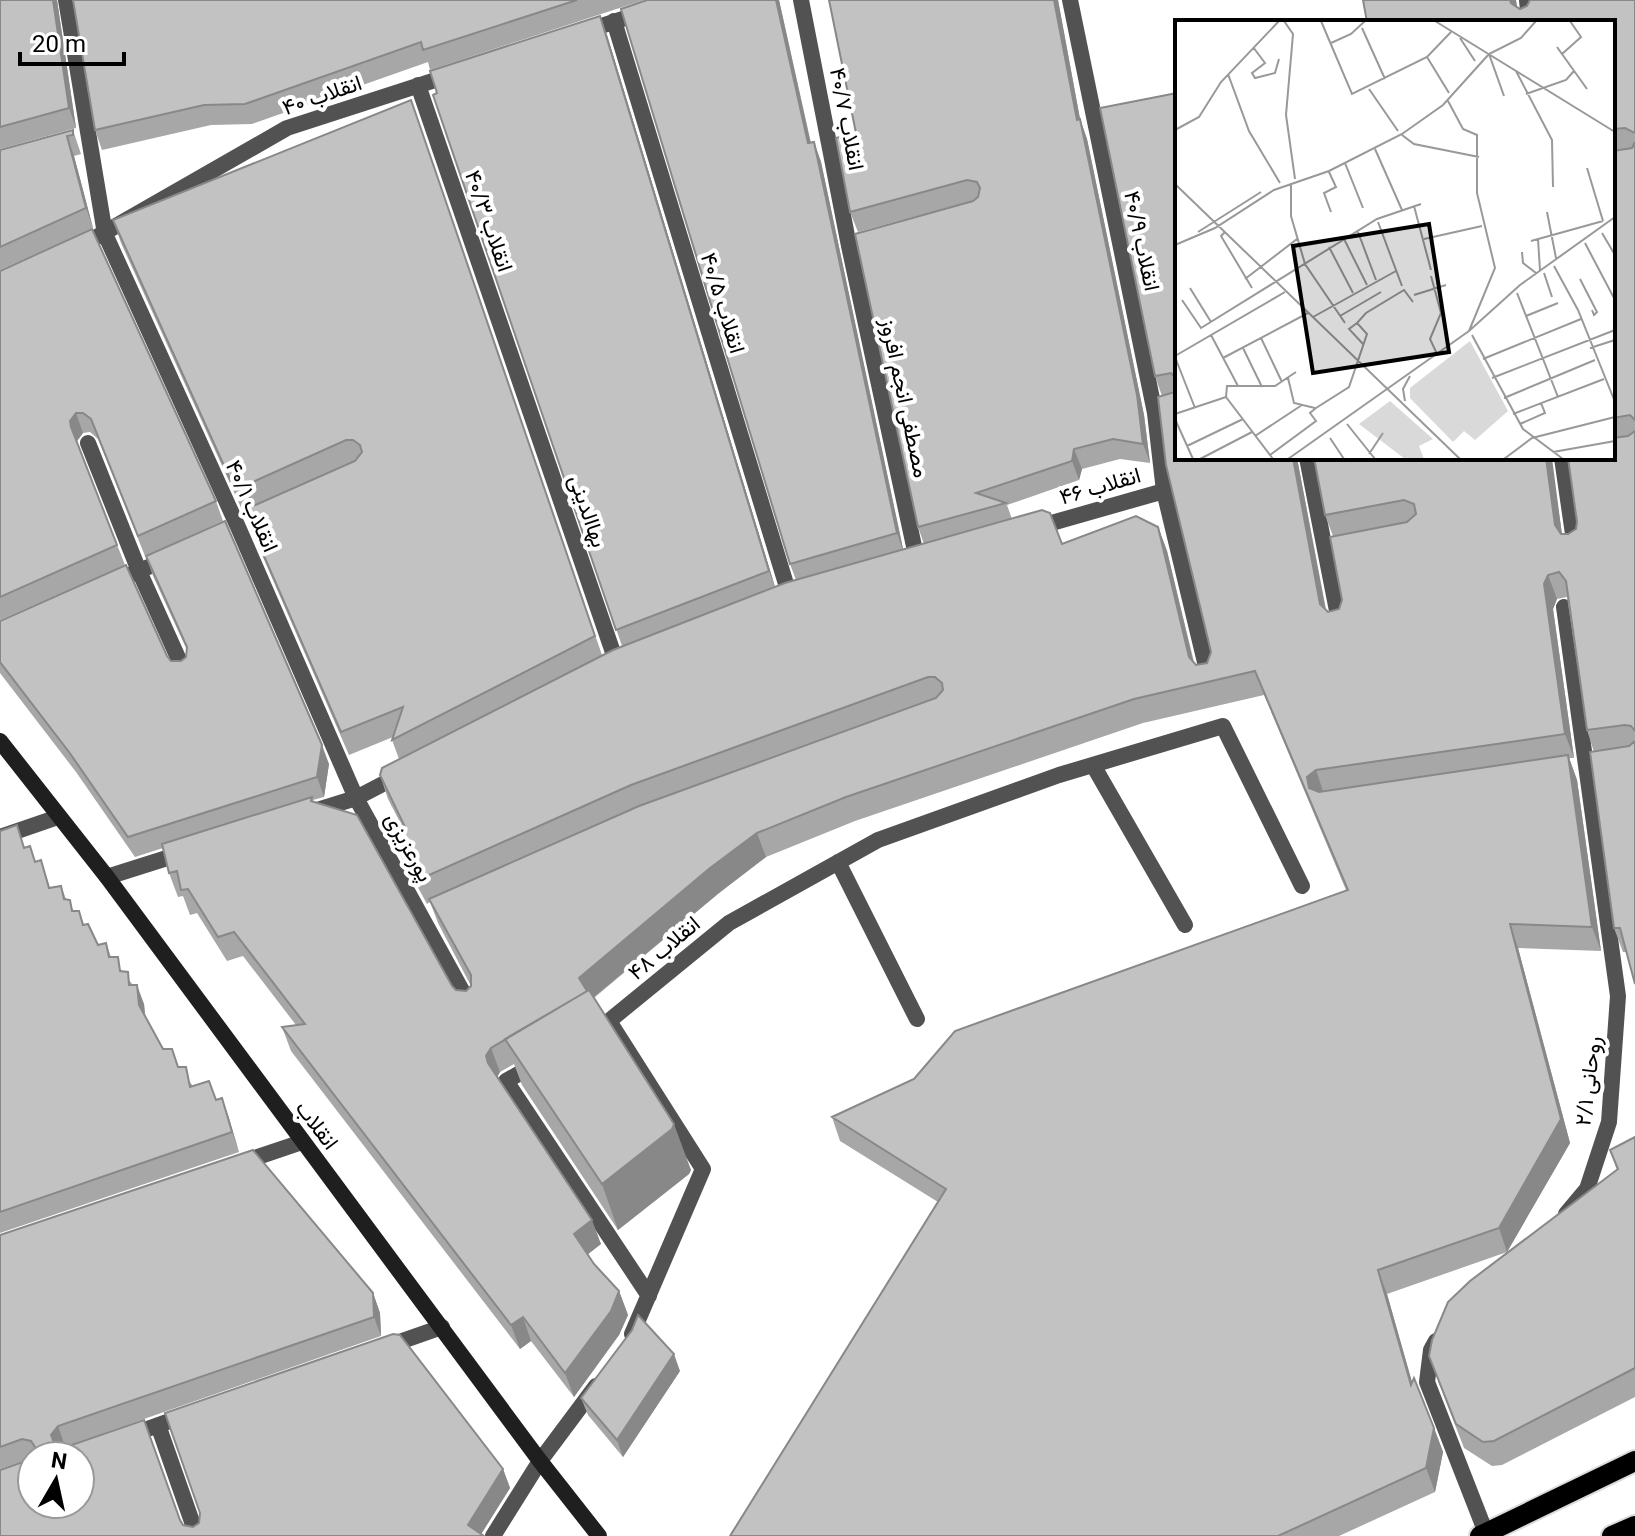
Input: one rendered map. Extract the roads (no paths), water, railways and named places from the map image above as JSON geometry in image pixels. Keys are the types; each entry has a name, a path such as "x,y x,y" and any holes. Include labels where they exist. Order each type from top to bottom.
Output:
{"main road":[{"name":"انقلاب","path":"0,741 107,877 540,1461 599,1536"},
{"path":"1483,1534 1635,1461"},
{"path":"1612,1536 1635,1526"}],"street":[{"name":"انقلاب ۴۰/۱","path":"66,0 81,138 105,234 356,798"},
{"path":"569,36 680,0"},
{"name":"انقلاب ۴۰/۷","path":"801,0 856,244"},
{"name":"انقلاب ۴۰/۹","path":"1070,0 1160,412 1164,491 1209,679"},
{"path":"1527,0 1529,20"},
{"name":"انقلاب ۴۰/۵","path":"614,21 790,597"},
{"name":"انقلاب ۴۰","path":"79,246 287,128 463,71"},
{"name":"انقلاب ۴۰/۳","path":"418,85 518,372"},
{"name":"مصطفی انجم افروز","path":"856,244 917,560"},
{"name":"بهاالدینی","path":"518,372 617,664"},
{"path":"88,443 139,571 184,671"},
{"path":"1568,460 1575,548"},
{"path":"1313,466 1333,551 1340,626"},
{"name":"انقلاب ۴۶","path":"1019,532 1164,491"},
{"path":"97,589 181,552"},
{"name":"روحانی ۲/۱","path":"1556,1226 1587,1189 1609,1122 1618,996 1564,607"},
{"name":"انقلاب ۴۸","path":"620,1353 629,1341 703,1169 603,1025 729,923 878,840 1093,765 1223,726 1302,886"},
{"path":"1093,765 1185,925"},
{"path":"298,816 356,798 411,769"},
{"name":"پورعزیزی","path":"356,798 429,915 470,1005"},
{"path":"0,837 58,817"},
{"path":"107,877 195,849"},
{"path":"838,862 917,1019"},
{"path":"545,1059 506,1081 649,1296"},
{"path":"226,1168 302,1142"},
{"path":"1444,1326 1431,1350 1427,1382 1483,1534"},
{"path":"367,1353 442,1327"},
{"path":"493,1536 540,1461 602,1377"},
{"path":"114,1441 203,1410"},
{"path":"158,1425 197,1536"}]}
